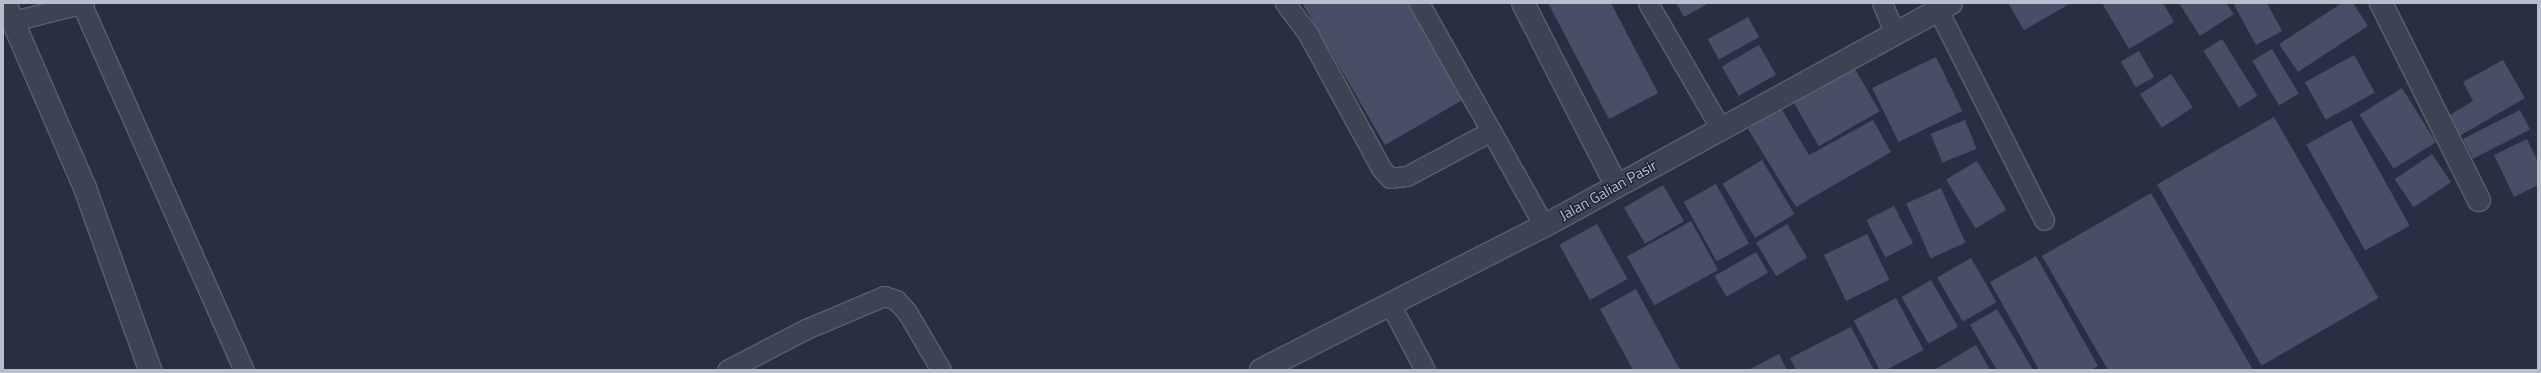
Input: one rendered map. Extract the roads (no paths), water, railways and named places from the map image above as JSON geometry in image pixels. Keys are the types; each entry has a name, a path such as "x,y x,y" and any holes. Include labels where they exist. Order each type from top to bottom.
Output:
{"street":[{"path":"1523,3 1616,185"},
{"path":"2381,3 2479,200"},
{"name":"Jalan Galian Pasir","path":"1261,370 1391,306 1544,226 1616,185 1945,6"},
{"path":"9,12 85,188 150,370"}],"lane":[{"path":"1285,3 1308,34 1381,168 1390,178 1407,176 1491,131"},
{"path":"1419,3 1544,226"},
{"path":"1648,3 1721,128"},
{"path":"1882,3 1894,33"},
{"path":"9,12 83,4 244,370"},
{"path":"1945,6 2044,220"},
{"path":"727,370 806,329 884,296 896,300 907,312 941,370"},
{"path":"1391,306 1425,370"}]}
